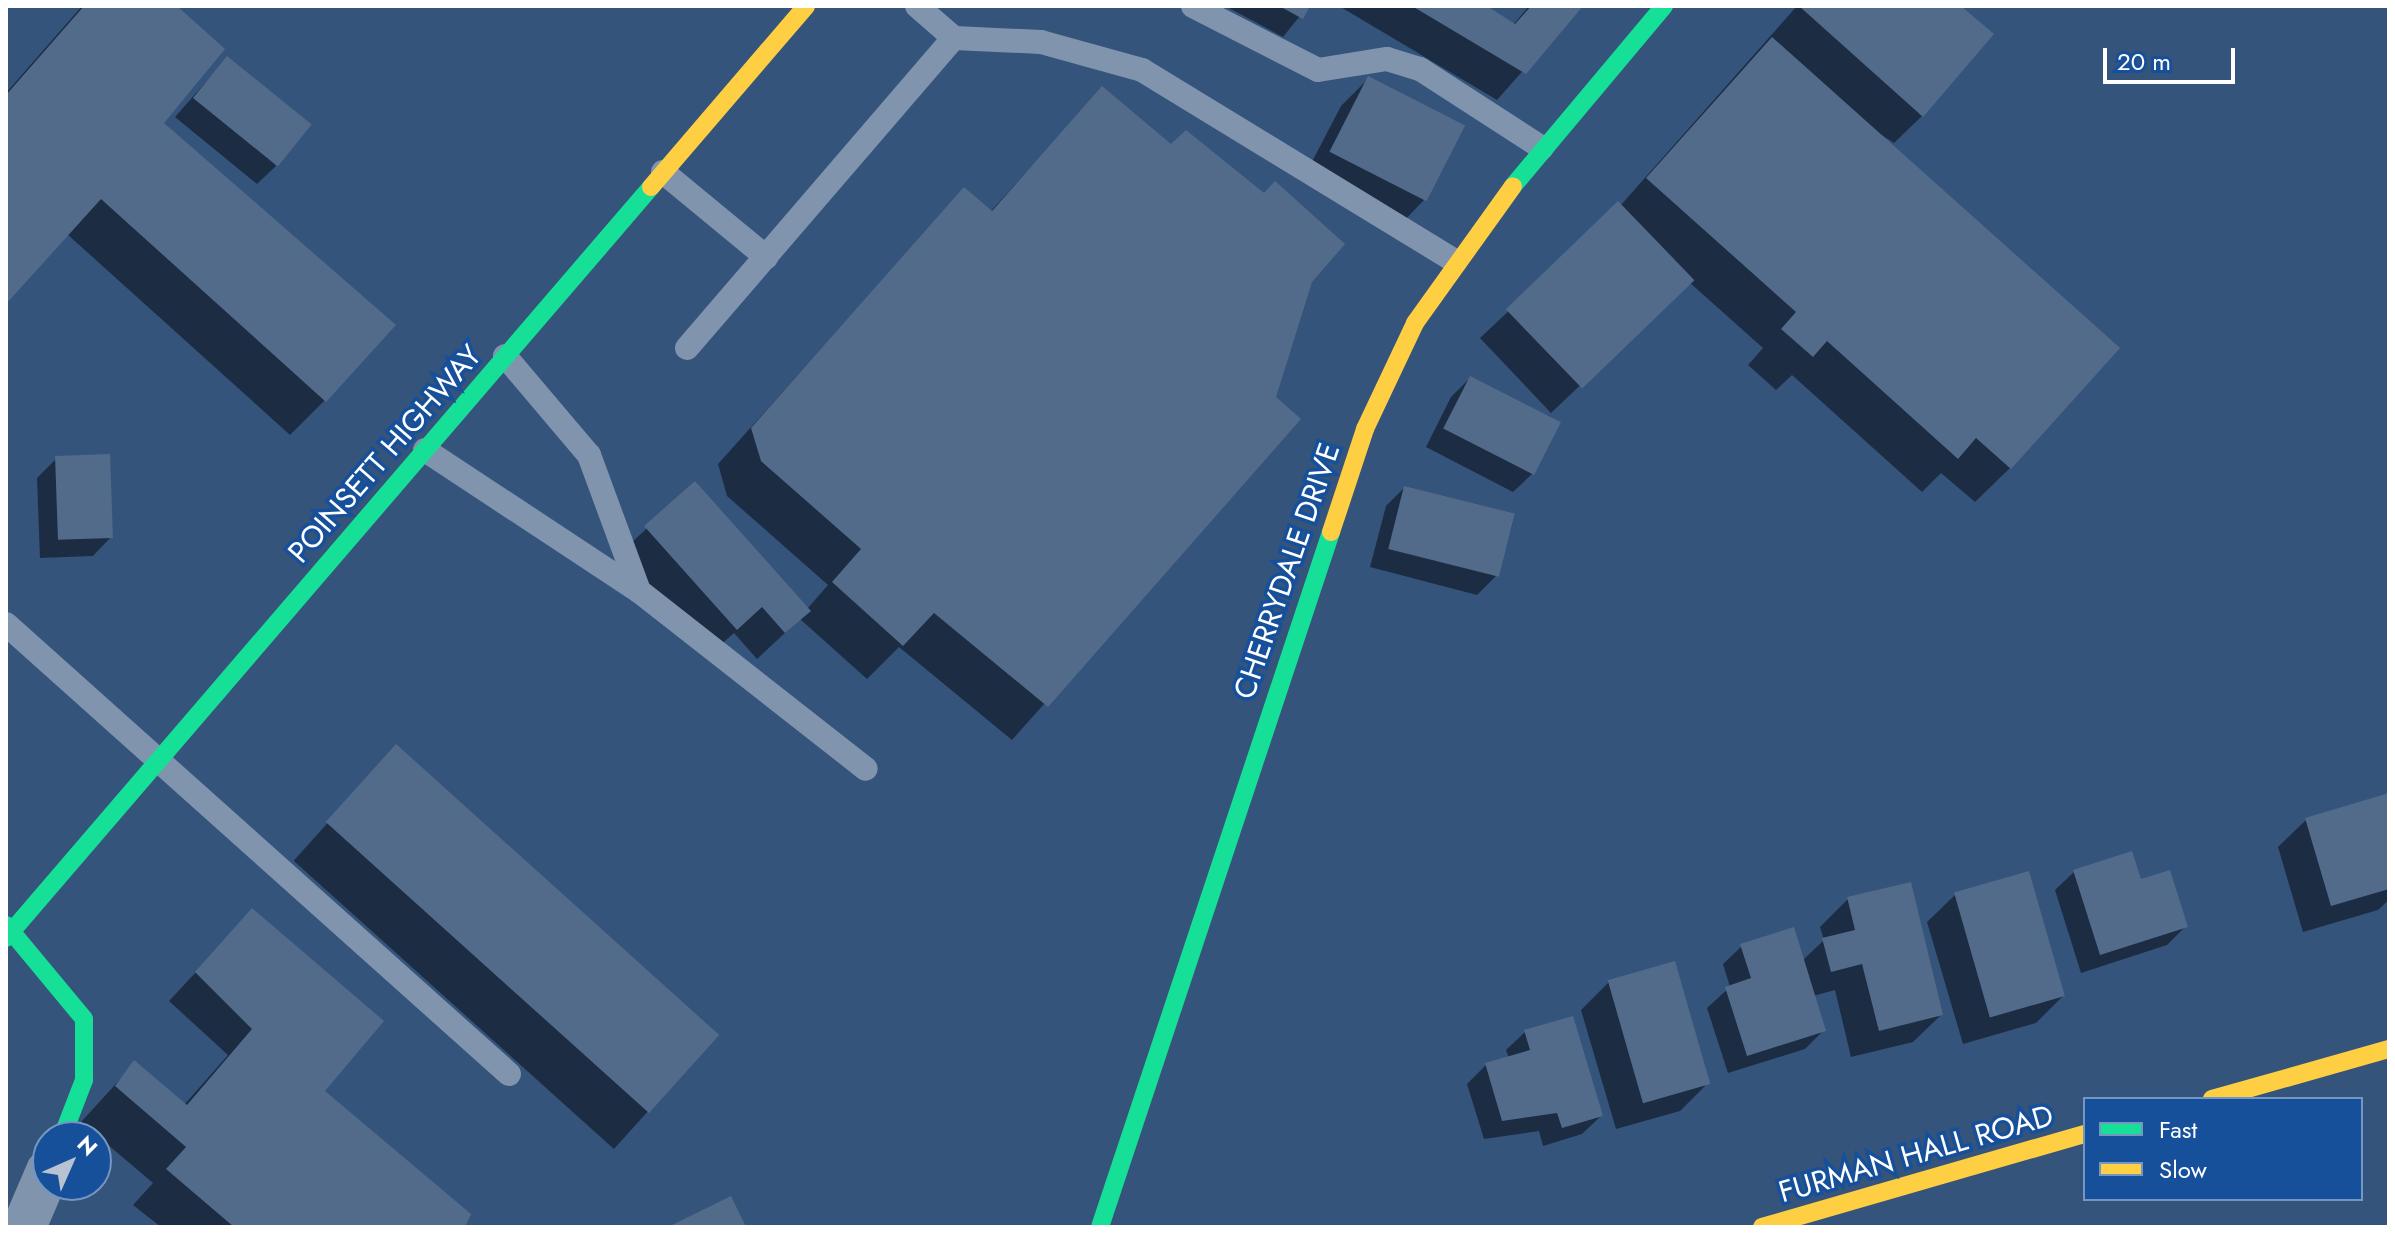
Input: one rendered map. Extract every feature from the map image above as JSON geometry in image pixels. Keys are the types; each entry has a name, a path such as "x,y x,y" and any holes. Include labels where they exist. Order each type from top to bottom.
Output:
{"main road":[{"name":"POINSETT HIGHWAY","path":"8,931 158,761 806,6"},
{"name":"CHERRYDALE DRIVE","path":"1100,1227 1365,429 1415,323 1455,261 1542,148 1664,6"},
{"path":"8,931 84,1019 84,1080 68,1121"},
{"path":"2219,1097 2389,1049"},
{"name":"FURMAN HALL ROAD","path":"1762,1227 2083,1135"}],"street":[{"path":"24,1227 35,1201"}],"lane":[{"path":"917,6 954,38 1041,42 1142,70 1455,261"},
{"path":"1193,6 1318,70 1387,59 1420,69 1542,148"},
{"path":"687,348 954,38"},
{"path":"663,172 766,257"},
{"path":"505,356 589,455 639,591"},
{"path":"425,450 639,591 866,769"},
{"path":"6,624 509,1074"}],"building":[{"path":"84,6 177,6 225,49 164,123 396,325 326,402 101,199 6,304 6,95"},
{"path":"1279,6 1310,6 1303,19"},
{"path":"1412,6 1487,6 1515,24 1531,6 1583,6 1526,74"},
{"path":"1799,6 1961,6 1994,34 1923,117"},
{"path":"1772,37 2120,348 2011,469 1976,438 1958,459 1827,341 1813,357 1781,329 1796,312 1646,178"},
{"path":"227,56 312,125 278,167 193,98"},
{"path":"1368,76 1465,125 1427,201 1329,152"},
{"path":"1102,86 1171,144 1186,130 1264,193 1275,181 1345,244 1312,282 1276,397 1301,419 1048,707 934,613 903,646 832,582 861,549 761,461 751,428 964,187 992,211"},
{"path":"1618,201 1694,280 1582,388 1506,309"},
{"path":"1470,376 1561,422 1534,475 1443,429"},
{"path":"110,454 113,538 58,540 55,456"},
{"path":"695,481 811,611 785,633 762,607 737,630 644,526"},
{"path":"1404,486 1515,514 1499,577 1388,549"},
{"path":"396,744 719,1035 649,1113 326,822"},
{"path":"2389,793 2389,889 2331,906 2305,818"},
{"path":"2132,851 2141,879 2170,870 2188,927 2100,955 2073,870"},
{"path":"2029,871 2065,996 1990,1017 1954,892"},
{"path":"1911,882 1943,1015 1879,1031 1862,964 1831,972 1822,938 1855,930 1847,897"},
{"path":"252,908 384,1021 325,1091 471,1214 465,1227 234,1227 166,1169 186,1147 115,1086 134,1060 187,1105 252,1029 195,972"},
{"path":"1794,927 1826,1031 1747,1056 1725,987 1751,978 1740,944"},
{"path":"1675,961 1710,1084 1643,1103 1608,980"},
{"path":"1573,1016 1603,1116 1562,1128 1557,1113 1502,1121 1485,1063 1530,1050 1524,1030"},
{"path":"731,1196 746,1227 668,1227"}],"traffic: fast":[{"path":"1513,186 1664,6"},
{"path":"6,938 651,187"},
{"path":"1100,1227 1331,532"},
{"path":"6,925 84,1019 84,1080 68,1121"}],"traffic: slow":[{"path":"651,187 806,6"},
{"path":"1331,532 1365,429 1415,323 1513,186"},
{"path":"2219,1097 2389,1049"},
{"path":"1762,1227 2083,1135"}]}
